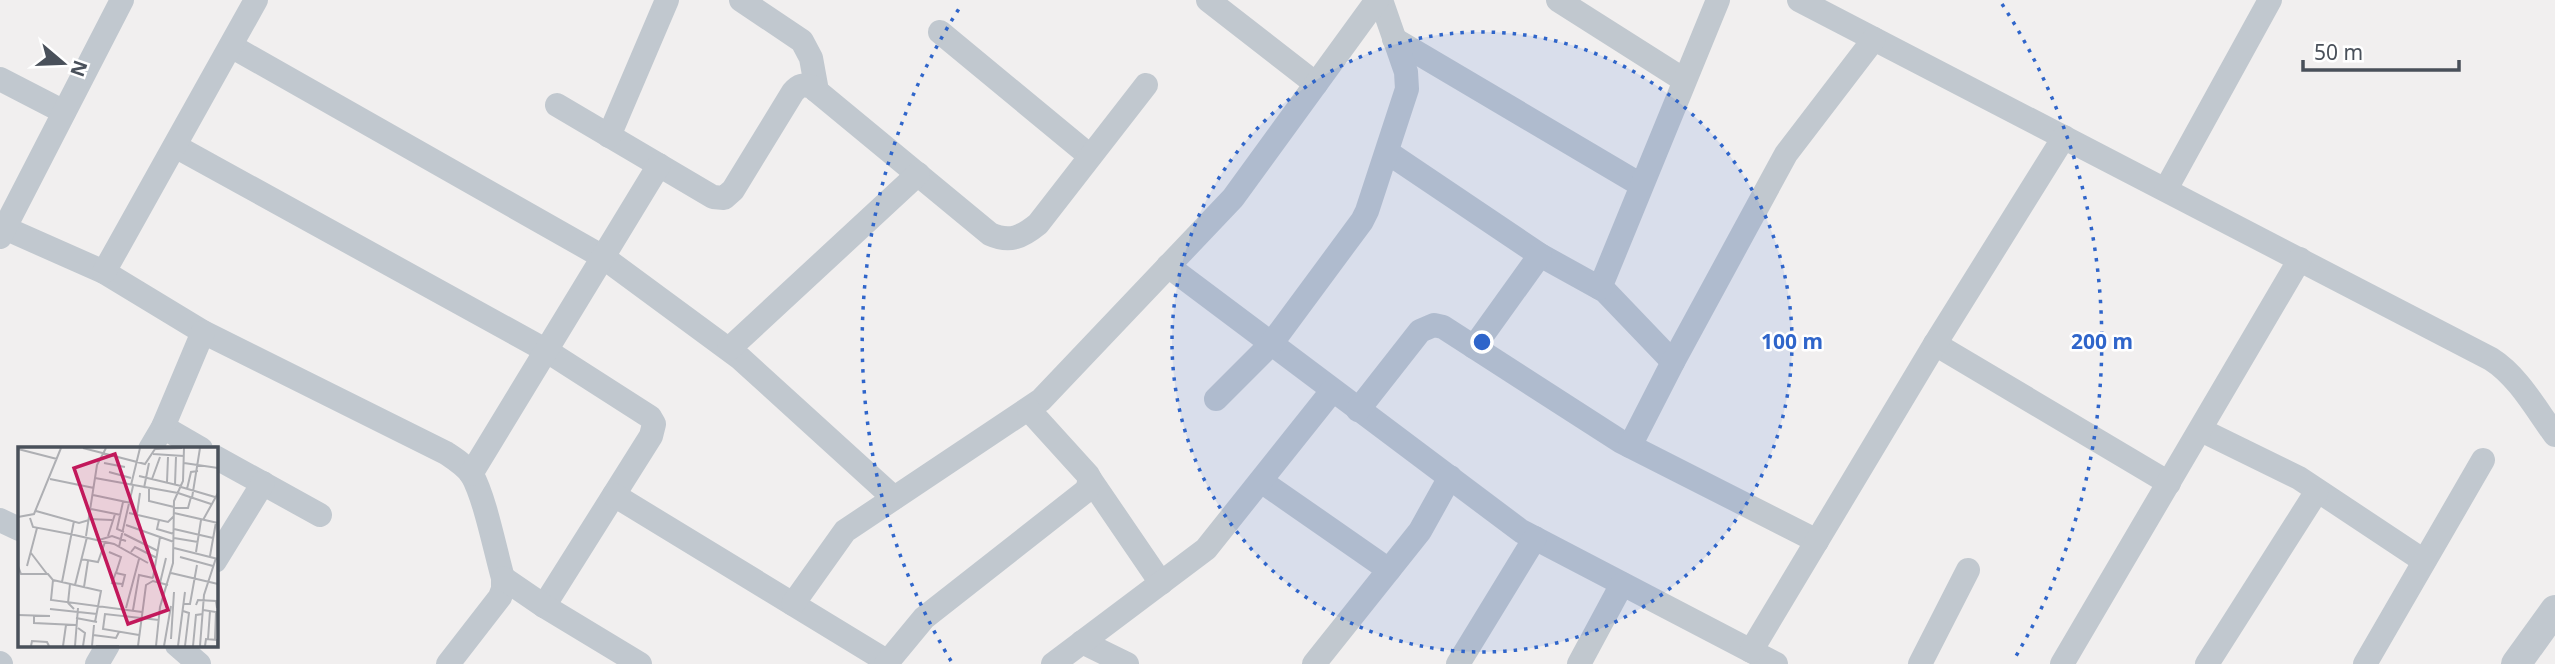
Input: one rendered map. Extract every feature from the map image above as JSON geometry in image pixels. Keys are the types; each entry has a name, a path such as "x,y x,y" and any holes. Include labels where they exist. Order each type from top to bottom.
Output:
{"street":[{"path":"122,0 1,230 104,272 202,332 446,453 471,474 503,578 503,589 500,597 448,664"},
{"path":"104,272 256,0"},
{"path":"609,135 667,0"},
{"path":"741,0 802,40 811,58 817,91"},
{"path":"1208,0 1316,84"},
{"path":"793,604 845,531 1041,400 1233,198 1379,0"},
{"path":"1216,399 1271,344 1362,221 1407,89 1406,72 1379,0"},
{"path":"1558,0 1684,80"},
{"path":"1600,288 1718,0"},
{"path":"1799,0 2503,366 2555,435"},
{"path":"2166,189 2270,0"},
{"path":"940,32 1090,156"},
{"path":"1630,446 1786,153 1874,38"},
{"path":"1394,39 1642,185"},
{"path":"231,46 603,257 729,349 894,498"},
{"path":"0,79 64,112"},
{"path":"557,105 713,197 724,198 733,190 793,92 805,84 817,91 990,234 1011,240 1023,236 1038,224 1146,85"},
{"path":"1751,651 1935,344 2064,136"},
{"path":"175,146 547,351 650,417 654,424 651,436 544,606"},
{"path":"1387,152 1541,254 1600,288 1673,362"},
{"path":"471,474 660,165"},
{"path":"729,349 918,174"},
{"path":"1474,347 1541,254"},
{"path":"2062,664 2300,259"},
{"path":"1168,266 1332,391 1535,538 1776,664"},
{"path":"1358,410 1420,331 1434,325 1443,327 1630,446 1817,541"},
{"path":"151,447 163,427 202,332"},
{"path":"1935,344 2169,483"},
{"path":"1053,664 1206,549 1332,391"},
{"path":"1028,410 1090,480 1161,583"},
{"path":"163,427 198,447"},
{"path":"2201,430 2299,478 2424,561"},
{"path":"217,458 320,515"},
{"path":"2365,664 2483,460"},
{"path":"1314,664 1420,531 1450,478"},
{"path":"614,495 887,663 924,618 1087,490 1090,480"},
{"path":"1261,481 1389,570"},
{"path":"217,558 263,483"},
{"path":"2207,664 2317,491"},
{"path":"0,520 18,529"},
{"path":"1458,664 1535,538"},
{"path":"1920,664 1968,570"},
{"path":"503,578 640,664"},
{"path":"1578,664 1622,584"},
{"path":"2516,664 2550,629"},
{"path":"1082,642 1127,664"},
{"path":"97,664 107,646"},
{"path":"178,646 199,664"}]}
